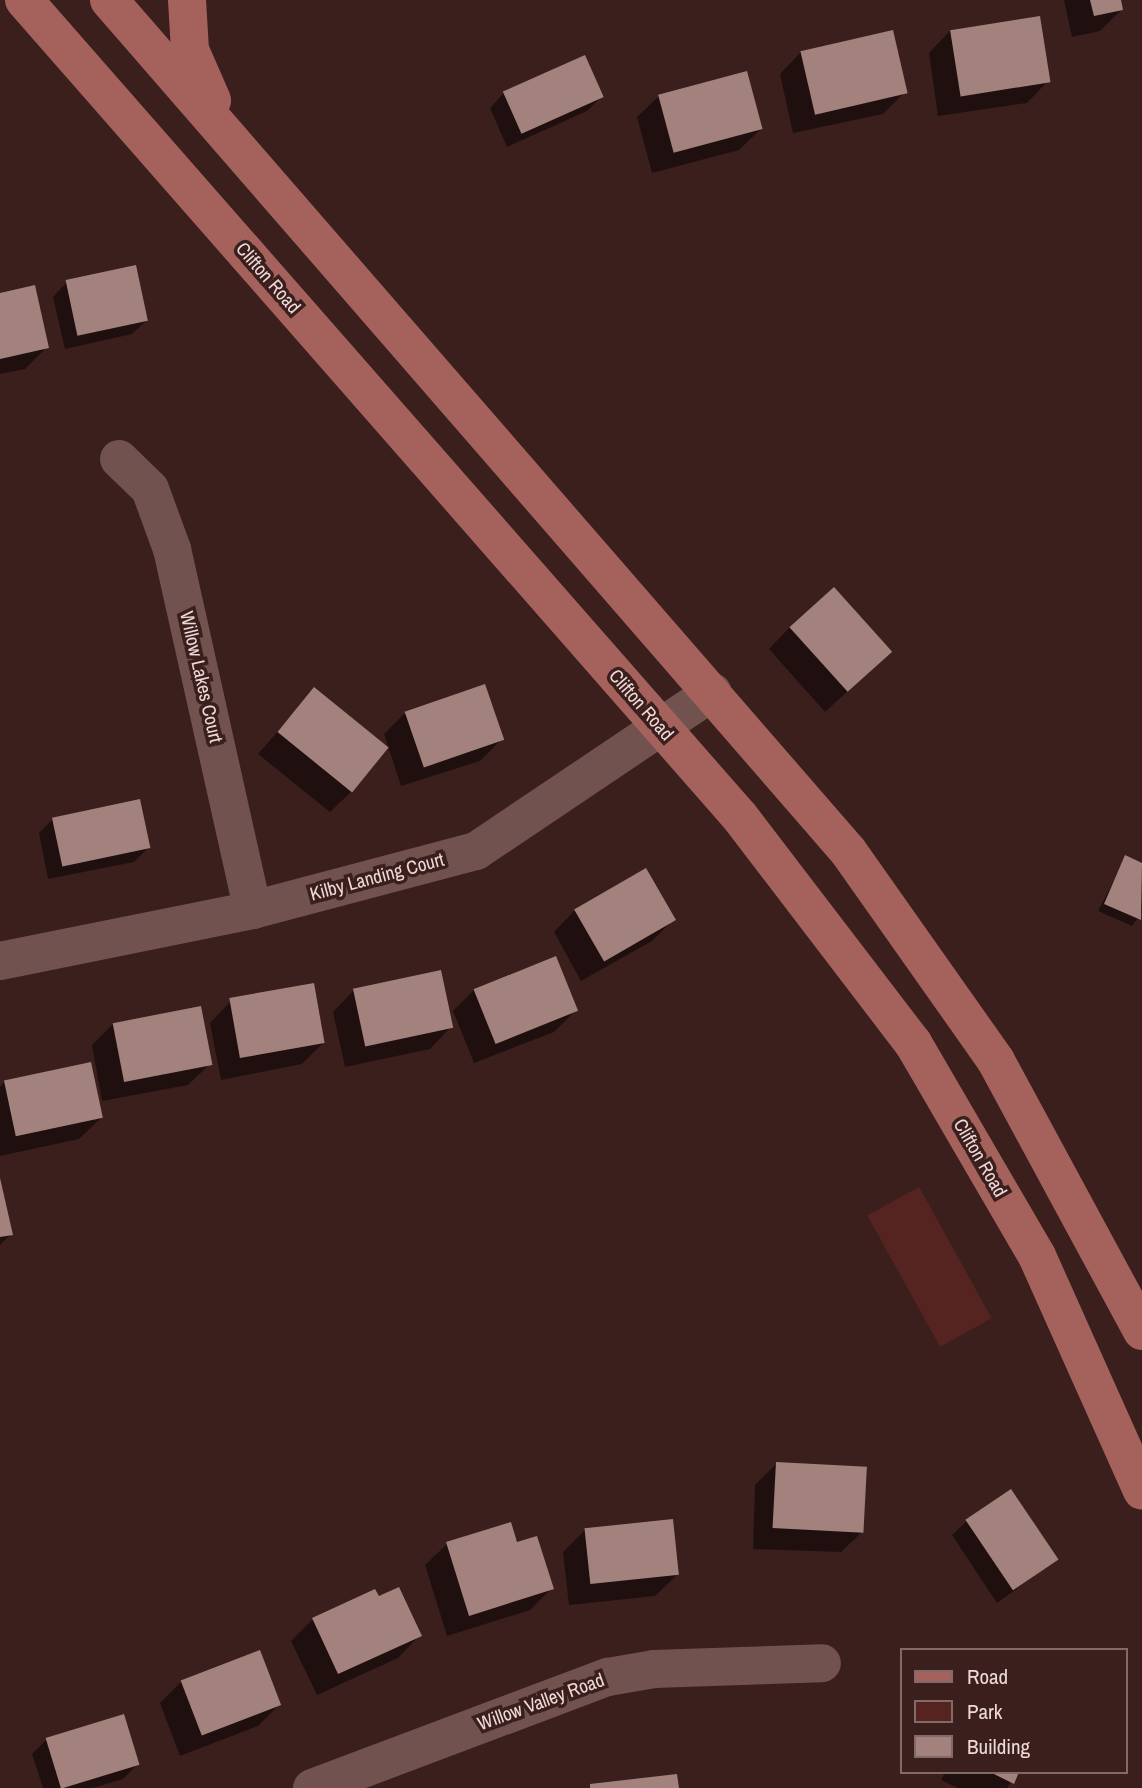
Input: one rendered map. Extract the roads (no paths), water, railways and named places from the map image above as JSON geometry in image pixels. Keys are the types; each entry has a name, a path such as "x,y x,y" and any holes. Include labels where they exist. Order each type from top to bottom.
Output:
{"main road":[{"name":"Clifton Road","path":"24,0 740,817 913,1043 1037,1256 1142,1490"},
{"path":"109,0 713,692 926,954 1059,1167 1142,1331"},
{"path":"187,0 190,50 237,148"}],"street":[{"name":"Willow Lakes Court","path":"118,459 150,489 172,549 253,910"},
{"name":"Kilby Landing Court","path":"0,961 253,910 475,852 663,731 713,692"},
{"name":"Willow Valley Road","path":"312,1788 608,1677 654,1669 822,1663"}]}
